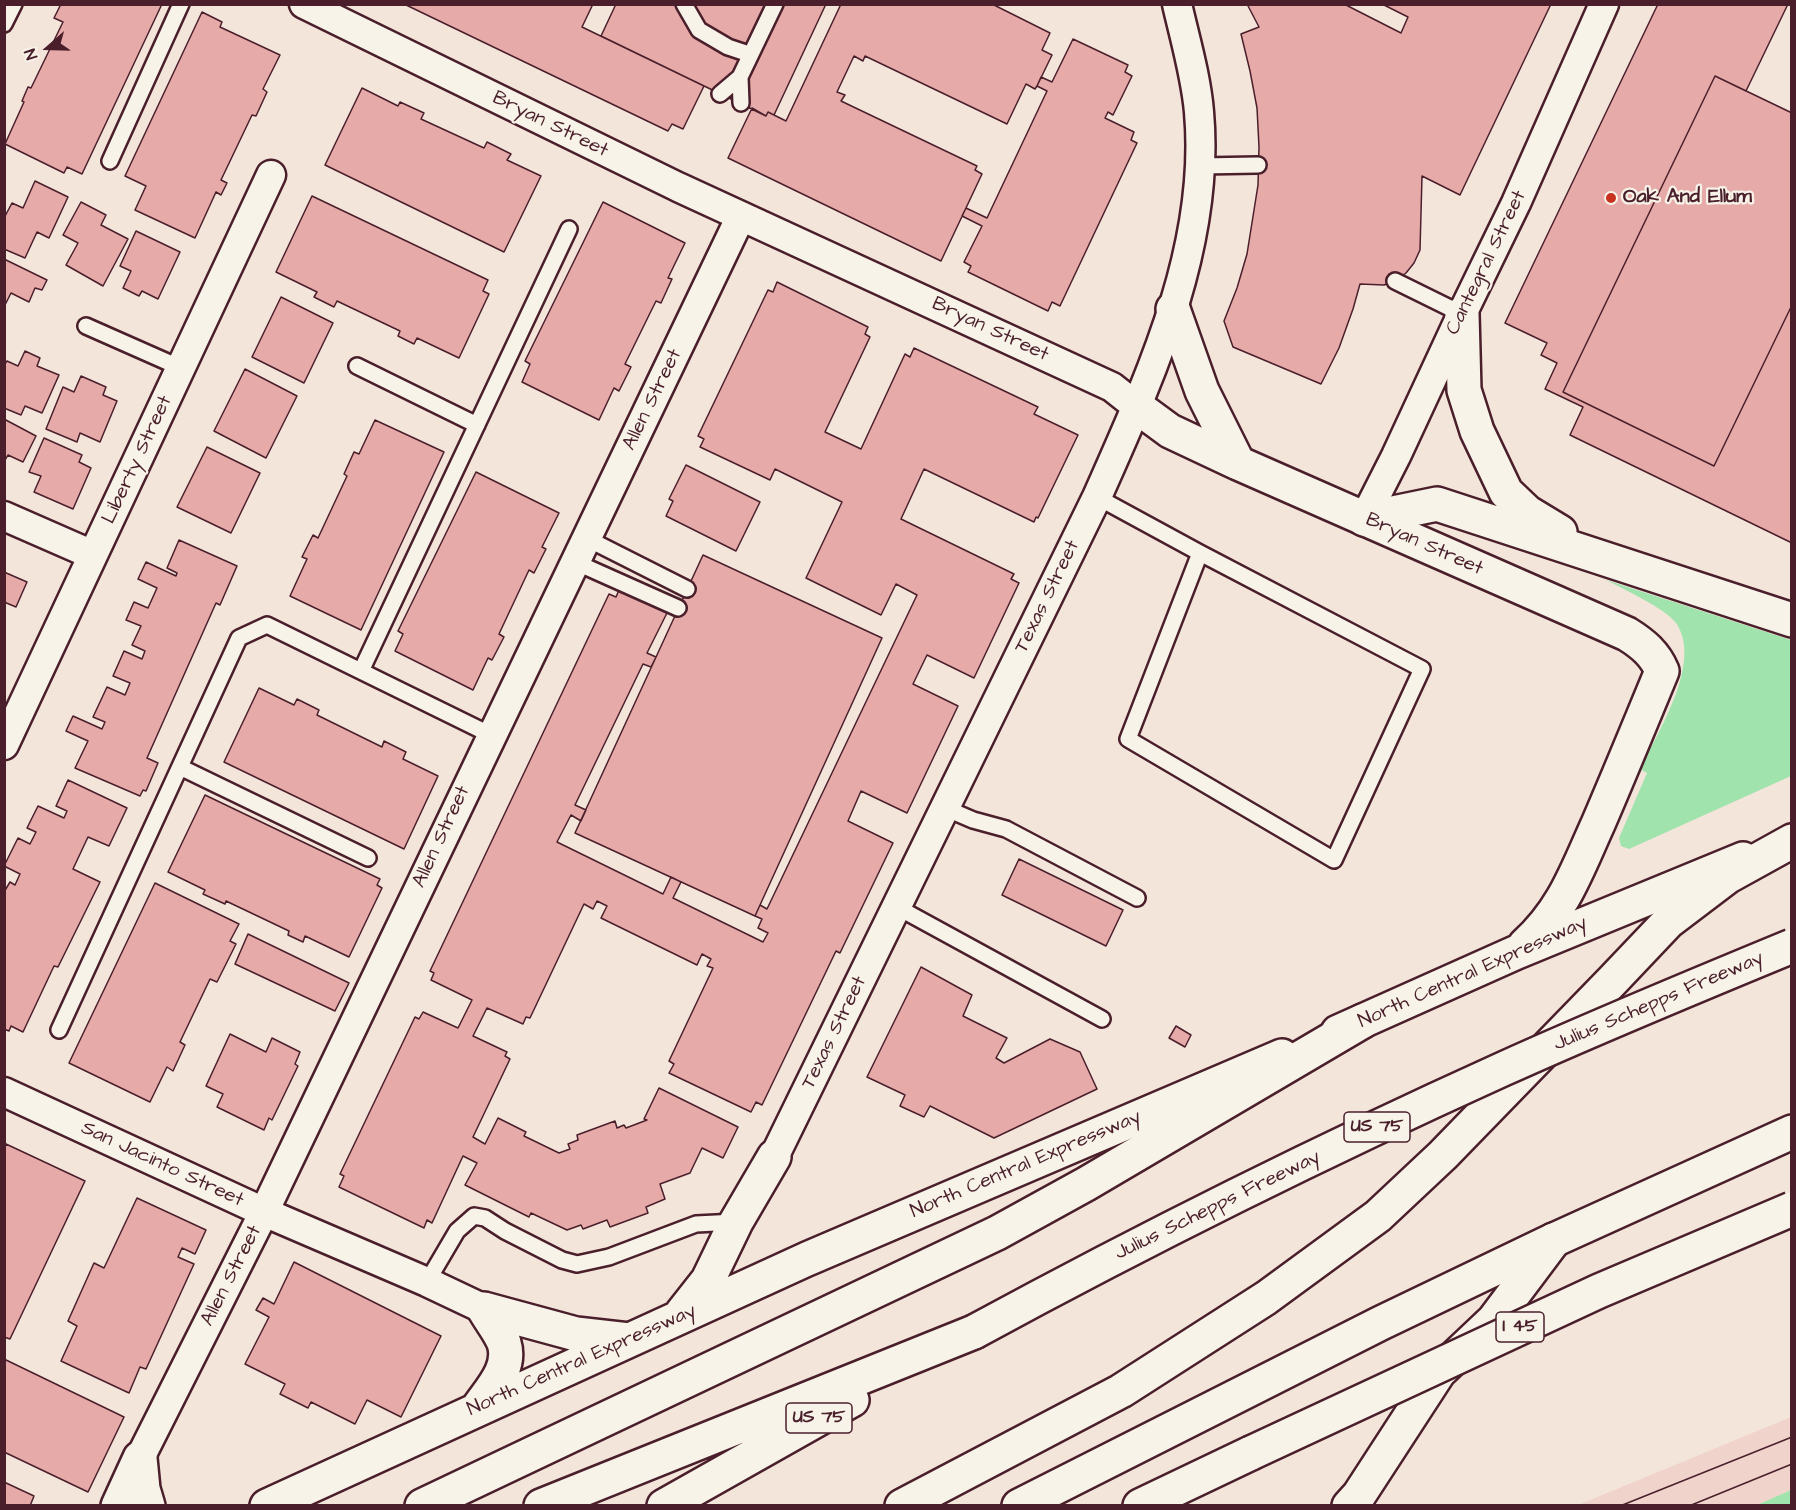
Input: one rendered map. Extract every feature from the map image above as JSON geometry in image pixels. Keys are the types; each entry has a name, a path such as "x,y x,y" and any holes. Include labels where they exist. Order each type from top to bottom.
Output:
{"main road":[{"path":"1173,309 1202,391 1238,463"},
{"path":"1462,314 1464,390 1477,431 1506,492 1527,512 1602,558"},
{"name":"Bryan Street","path":"1136,406 1170,431 1238,463 1627,634 1657,660 1662,671 1629,755 1565,898 1542,930 1517,952"},
{"path":"1364,519 1437,504 1791,620"},
{"path":"902,1506 1121,1391 1266,1298 1378,1216 1451,1147 1669,921 1727,877 1791,840"},
{"name":"North Central Expressway","path":"267,1506 807,1259 1363,1021 1517,952 1791,840"},
{"name":"Julius Schepps Freeway","path":"664,1506 974,1332 1182,1222 1427,1104 1610,1022 1791,946"},
{"path":"422,1506 997,1233 1086,1184 1363,1021"},
{"path":"1019,1506 1381,1323 1554,1240 1791,1132"},
{"path":"678,1318 708,1280 736,1222 774,1157"},
{"name":"I 45","path":"1140,1506 1588,1296 1791,1209"},
{"path":"1349,1506 1359,1495 1439,1372 1494,1320 1554,1240"},
{"path":"484,1309 576,1334 628,1340"},
{"path":"477,1409 502,1375 504,1362 504,1344 484,1309"},
{"path":"541,1506 974,1332"},
{"path":"118,1506 140,1458"},
{"path":"140,1458 143,1489 148,1506"}],"street":[{"name":"Bryan Street","path":"304,4 339,12 668,182 1112,387 1136,406"},
{"name":"Texas Street","path":"774,1157 1097,497 1136,406 1173,309 1195,219 1200,166 1199,111 1177,4"},
{"name":"Cantegral Street","path":"1364,519 1516,203 1604,4"},
{"name":"Liberty Street","path":"4,745 271,175"},
{"name":"Allen Street","path":"140,1458 264,1212 741,216"},
{"path":"4,516 93,555"},
{"name":"San Jacinto Street","path":"4,1092 264,1212 484,1309"}],"lane":[{"path":"4,24 14,4"},
{"path":"110,161 181,4"},
{"path":"684,4 699,30 728,47 749,54"},
{"path":"741,103 740,77 749,54 775,4"},
{"path":"720,94 740,77"},
{"path":"1200,166 1258,165"},
{"path":"361,671 569,229"},
{"path":"1395,281 1462,314"},
{"path":"86,326 181,368"},
{"path":"357,366 477,425"},
{"path":"1097,497 1200,554 1422,669 1334,860 1128,739 1200,554"},
{"path":"580,550 687,589"},
{"path":"580,550 678,608"},
{"path":"59,1030 239,638 267,625 491,735"},
{"path":"180,767 368,858"},
{"path":"945,808 973,820 1006,829 1137,898"},
{"path":"897,907 1102,1019"},
{"path":"427,1282 457,1231 474,1216 485,1218 505,1231 562,1260 577,1264 609,1257 696,1224 736,1222"}],"shaded area":[{"path":"1791,1417 1791,1490 1757,1505 1578,1505"}],"green space":[{"path":"1606,580 1791,640 1791,776 1629,849 1621,846 1619,838 1647,773 1640,769 1675,697 1684,657 1683,639 1671,617"},
{"path":"1791,1490 1791,1505 1757,1505"}],"building":[{"path":"61,4 162,4 82,174 67,167 64,173 5,144 24,102 22,101 28,87 31,88 63,22 54,18"},
{"path":"404,4 593,4 582,27 704,86 683,129 672,124 668,131"},
{"path":"616,4 826,4 774,115 768,112 766,116 601,36"},
{"path":"841,4 992,4 1050,33 1042,50 1052,55 1035,89 1026,84 1007,124 865,56 863,61 854,56 837,92 845,95 841,101 977,166 975,170 982,174 941,261 728,158 752,108 766,116 768,112 786,121"},
{"path":"1247,4 1344,4 1401,33 1408,17 1382,4 1551,4 1460,195 1422,176 1420,250 1414,263 1395,281 1384,285 1360,284 1339,348 1321,384 1233,347 1224,321 1247,254 1258,185 1257,108 1241,34 1259,27"},
{"name":"Oak And Ellum","path":"1658,4 1788,4 1746,91 1715,76 1563,392 1714,466 1792,305 1792,543 1570,435 1583,407 1545,389 1557,363 1541,355 1547,343 1505,323"},
{"path":"202,12 222,22 220,27 280,55 263,89 267,92 256,116 252,115 221,180 227,183 221,195 216,192 195,238 135,210 146,186 125,176"},
{"path":"1073,39 1128,65 1125,72 1132,76 1113,115 1108,112 1105,118 1134,132 1131,140 1137,143 1060,306 1052,302 1048,311 968,272 971,266 964,262 982,226 962,216 966,208 987,218 1047,91 1037,86 1041,77 1052,82"},
{"path":"1715,76 1792,113 1792,305 1714,466 1563,392"},
{"path":"362,88 398,106 400,102 424,113 421,119 484,148 487,142 511,154 507,160 541,176 504,252 325,165"},
{"path":"35,181 68,197 49,238 37,232 25,258 4,249 4,218 12,203 23,208"},
{"path":"312,196 488,280 483,291 489,294 459,358 417,338 414,344 398,336 400,331 337,301 334,307 314,297 317,292 276,272"},
{"path":"81,202 106,215 101,225 128,239 103,286 66,265 78,243 63,235"},
{"path":"603,202 685,243 668,278 672,279 661,303 656,301 625,364 631,367 619,391 614,388 599,420 522,382 530,364 525,361"},
{"path":"136,231 180,252 158,299 142,291 139,296 123,288 131,271 120,266"},
{"path":"4,259 47,280 42,290 35,288 29,302 11,293 4,307"},
{"path":"777,282 868,327 865,334 870,337 825,432 861,449 905,354 910,357 914,348 1038,407 1034,414 1078,435 1034,522 924,469 901,519 1014,574 1011,579 1019,583 974,678 927,655 913,684 958,706 907,813 861,791 848,821 893,843 840,953 836,951 762,1105 756,1102 751,1112 669,1073 674,1064 669,1061 713,968 707,966 711,959 702,954 697,965 601,918 607,906 597,901 593,909 584,904 530,1018 526,1017 523,1024 487,1008 473,1036 507,1052 505,1056 510,1059 473,1137 485,1144 498,1118 526,1132 524,1136 559,1153 570,1149 568,1144 578,1140 577,1135 615,1121 617,1128 624,1125 626,1128 647,1120 644,1119 659,1088 738,1127 723,1158 702,1148 690,1173 660,1184 665,1199 646,1207 648,1213 610,1227 607,1220 583,1229 581,1225 567,1230 531,1213 529,1217 465,1185 477,1163 463,1156 432,1223 427,1220 424,1228 339,1187 344,1176 340,1174 415,1017 419,1019 423,1012 458,1028 472,1000 431,980 434,973 430,971 609,594 616,597 619,590 667,613 647,653 656,657 651,667 643,664 575,805 586,810 581,821 571,815 557,842 663,894 671,877 681,882 673,898 763,942 768,933 758,928 762,919 755,916 760,905 767,909 917,595 896,584 881,615 806,578 842,502 775,469 770,480 700,447 704,439 698,436 768,290 773,292"},
{"path":"281,297 333,323 304,383 252,357"},
{"path":"25,351 40,358 37,366 59,375 42,413 25,406 21,415 4,408 4,365 7,361 18,366"},
{"path":"245,369 297,396 266,458 214,431"},
{"path":"81,376 106,387 103,395 117,401 100,442 80,433 77,442 46,429 63,387 74,392"},
{"path":"4,419 36,436 23,462 8,455 4,462"},
{"path":"375,420 444,452 361,630 290,596 307,559 302,557 313,535 318,538 347,476 344,474 354,452 359,454"},
{"path":"44,438 82,455 79,462 91,468 73,509 34,492 41,476 29,472"},
{"path":"207,447 260,473 231,533 177,507"},
{"path":"686,465 760,502 736,551 666,516 673,501 669,499"},
{"path":"476,472 559,513 542,547 546,549 534,573 529,570 499,634 504,637 492,660 488,658 473,690 395,651 403,634 398,631"},
{"path":"179,540 237,566 220,605 216,603 147,758 158,763 146,791 143,790 140,796 75,768 88,741 66,731 73,716 102,729 105,722 93,717 107,687 125,695 130,683 113,676 124,651 142,659 145,651 132,645 141,626 126,620 134,602 148,608 157,588 138,579 146,562 176,576 177,573 167,568"},
{"path":"703,555 882,638 755,916 575,833"},
{"path":"4,572 27,582 16,607 4,602"},
{"path":"259,688 294,705 297,699 319,710 317,715 382,747 384,741 406,752 403,759 438,776 404,849 224,762"},
{"path":"68,780 127,808 109,846 88,837 73,869 100,882 58,967 54,966 23,1032 11,1026 9,1031 4,1029 4,892 10,882 15,885 20,874 4,866 18,838 30,844 36,832 27,828 38,806 64,818 67,811 56,806"},
{"path":"205,795 380,879 377,885 382,888 349,957 305,936 303,942 288,935 289,931 226,901 225,904 203,894 205,890 168,872"},
{"path":"1019,859 1123,910 1106,946 1002,895"},
{"path":"155,883 239,924 230,941 236,944 217,982 210,979 180,1042 185,1045 173,1071 167,1067 150,1102 69,1063"},
{"path":"248,934 349,983 335,1011 235,964"},
{"path":"921,967 972,995 963,1016 1007,1038 996,1058 1004,1063 1050,1039 1080,1052 1097,1089 994,1138 930,1106 924,1117 900,1106 905,1095 867,1077"},
{"path":"1176,1026 1191,1035 1185,1047 1169,1038"},
{"path":"230,1034 266,1052 272,1038 300,1052 295,1064 298,1066 272,1120 269,1118 264,1130 217,1107 223,1094 206,1086"},
{"path":"6,1144 85,1181 10,1339 4,1337 4,1148"},
{"path":"137,1198 206,1230 195,1254 182,1248 178,1257 194,1264 146,1369 140,1367 129,1393 61,1361 77,1326 68,1321 94,1263 104,1268"},
{"path":"294,1262 441,1336 401,1417 367,1400 355,1424 311,1402 308,1408 280,1394 285,1384 245,1364 269,1317 256,1310 263,1298 274,1304"},
{"path":"4,1359 124,1417 88,1492 4,1452"},
{"path":"4,1482 34,1496 30,1506 4,1506"}],"tram line":[{"path":"1620,1506 1792,1437"},
{"path":"1689,1506 1792,1464"}],"place":[{"name":"Oak And Ellum","path":"1611,198"}]}
